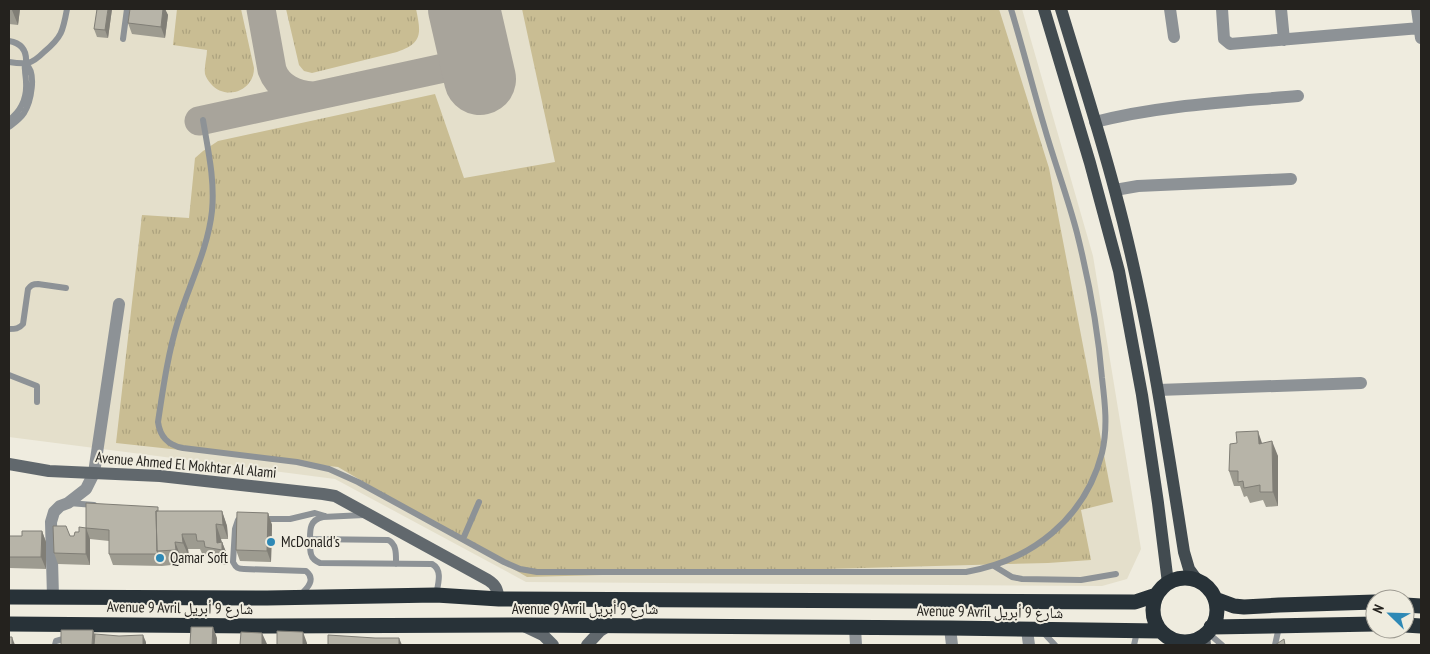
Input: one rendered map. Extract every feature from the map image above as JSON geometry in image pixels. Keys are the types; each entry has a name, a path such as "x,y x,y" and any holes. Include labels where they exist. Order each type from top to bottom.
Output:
{"highway":[{"path":"1207,635 1215,618 1216,609 1215,599 1211,591 1196,580 1187,578 1177,579 1161,588 1153,604 1153,614 1156,623 1161,631 1183,643 1207,635 1280,626 1365,624"},
{"name":"Avenue 9 Avril شارع 9 أبريل","path":"9,597 267,598 436,595 499,599 1135,602 1156,595"},
{"path":"1215,599 1244,608 1365,602"},
{"name":"Avenue 9 Avril شارع 9 أبريل","path":"9,624 950,628 1034,630 1136,638 1161,631"}],"main road":[{"path":"1044,9 1090,162 1119,271 1131,330 1148,436 1168,583"},
{"path":"1061,9 1115,190 1158,390 1184,552 1196,580"}],"street":[{"path":"1170,9 1174,37"},
{"path":"1222,9 1224,39 1230,44 1420,33 1417,9"},
{"path":"1281,9 1284,40"},
{"path":"1095,122 1155,109 1298,96"},
{"path":"1115,190 1138,186 1291,178"},
{"path":"54,597 51,522 54,512 60,506 68,503 86,489 94,472 119,304"},
{"path":"1158,390 1361,383"},
{"name":"Avenue Ahmed El Mokhtar Al Alami","path":"9,464 49,470 160,476 335,496 494,583 499,599"},
{"path":"522,626 543,635 553,645"},
{"path":"587,645 600,631 608,626"},
{"path":"855,628 856,645"},
{"path":"950,628 952,645"},
{"path":"1029,645 1034,630"}],"lane":[{"path":"9,62 26,64 39,57 58,39 62,32 67,9"},
{"path":"123,39 127,9"},
{"path":"203,120 212,176 212,213 206,240 177,322 172,343 158,422 162,437 168,443 175,446 329,469 344,475 504,562 537,572 966,572 994,566 1027,552 1056,531 1080,502 1097,470 1105,435 1106,417 1097,331 1081,250 1011,9"},
{"path":"9,41 16,42 24,49 26,64 26,90 24,98 17,113 9,120"},
{"path":"9,127 25,111 31,96 32,77 30,68 26,64"},
{"path":"9,329 16,330 23,324 30,286 38,284 66,288"},
{"path":"9,375 37,386 37,402"},
{"path":"463,539 479,502"},
{"path":"68,503 97,506"},
{"path":"256,519 290,519 315,513 327,516"},
{"path":"370,515 317,518 310,527 311,555 314,560 320,563 426,563 436,566 439,572 436,595"},
{"path":"247,519 238,520 236,524 233,562 235,566 239,569 306,571 311,580 307,588 298,597"},
{"path":"310,539 388,540 394,545 396,564"},
{"path":"994,566 1012,577 1027,579 1081,580 1116,574"},
{"path":"56,645 56,640 67,639 66,624"},
{"path":"1276,645 1280,626"},
{"path":"1034,630 1055,645"},
{"path":"1207,635 1222,645"}],"shaded area":[{"path":"9,9 1022,9 1093,256 1141,549 1127,579 1102,586 526,582 335,479 9,437"}],"green space":[{"path":"177,9 241,9 254,68 252,77 245,87 236,92 220,91 209,82 205,74 207,50 173,45"},
{"path":"286,9 416,9 419,31 416,41 405,49 312,73 304,71 299,65"},
{"path":"522,9 999,9 1049,168 1113,502 1081,510 1091,560 1048,563 527,577 338,467 116,443 142,215 189,218 195,158 218,141 435,94 464,178 555,162"}],"building":[{"path":"97,9 108,9 105,30 94,29"},
{"path":"130,9 163,9 161,27 128,23"},
{"path":"1258,431 1259,444 1272,441 1273,492 1260,492 1260,485 1244,488 1243,481 1238,482 1238,471 1229,471 1230,444 1237,443 1236,432"},
{"path":"86,503 158,507 158,511 156,511 158,554 109,554 109,530 86,528"},
{"path":"156,511 222,511 223,525 216,524 217,543 222,542 222,550 205,547 204,541 197,541 196,534 182,534 183,543 175,542 176,550 157,551"},
{"path":"237,512 268,513 267,551 236,550"},
{"path":"53,526 66,526 70,536 74,536 75,532 79,532 79,527 86,528 86,554 54,553"},
{"path":"22,531 42,531 41,557 9,557 9,536 22,536"},
{"path":"191,627 213,627 212,645 190,645"},
{"path":"61,630 93,630 92,645 61,645"},
{"path":"277,631 303,632 303,645 277,645"},
{"path":"241,632 262,633 262,645 240,645"},
{"path":"95,634 143,635 143,645 94,645"},
{"path":"328,635 399,638 399,645 328,645"},
{"path":"9,637 12,637 12,645 9,645"},
{"path":"1284,639 1285,645 1275,645"}],"taxiway":[{"path":"261,9 272,70 275,76 288,89 300,94 313,96"},
{"path":"199,121 476,61"}],"runway":[{"path":"464,9 480,79"}],"place":[{"name":"McDonald's","path":"271,542"},
{"name":"Qamar Soft","path":"160,558"}]}
